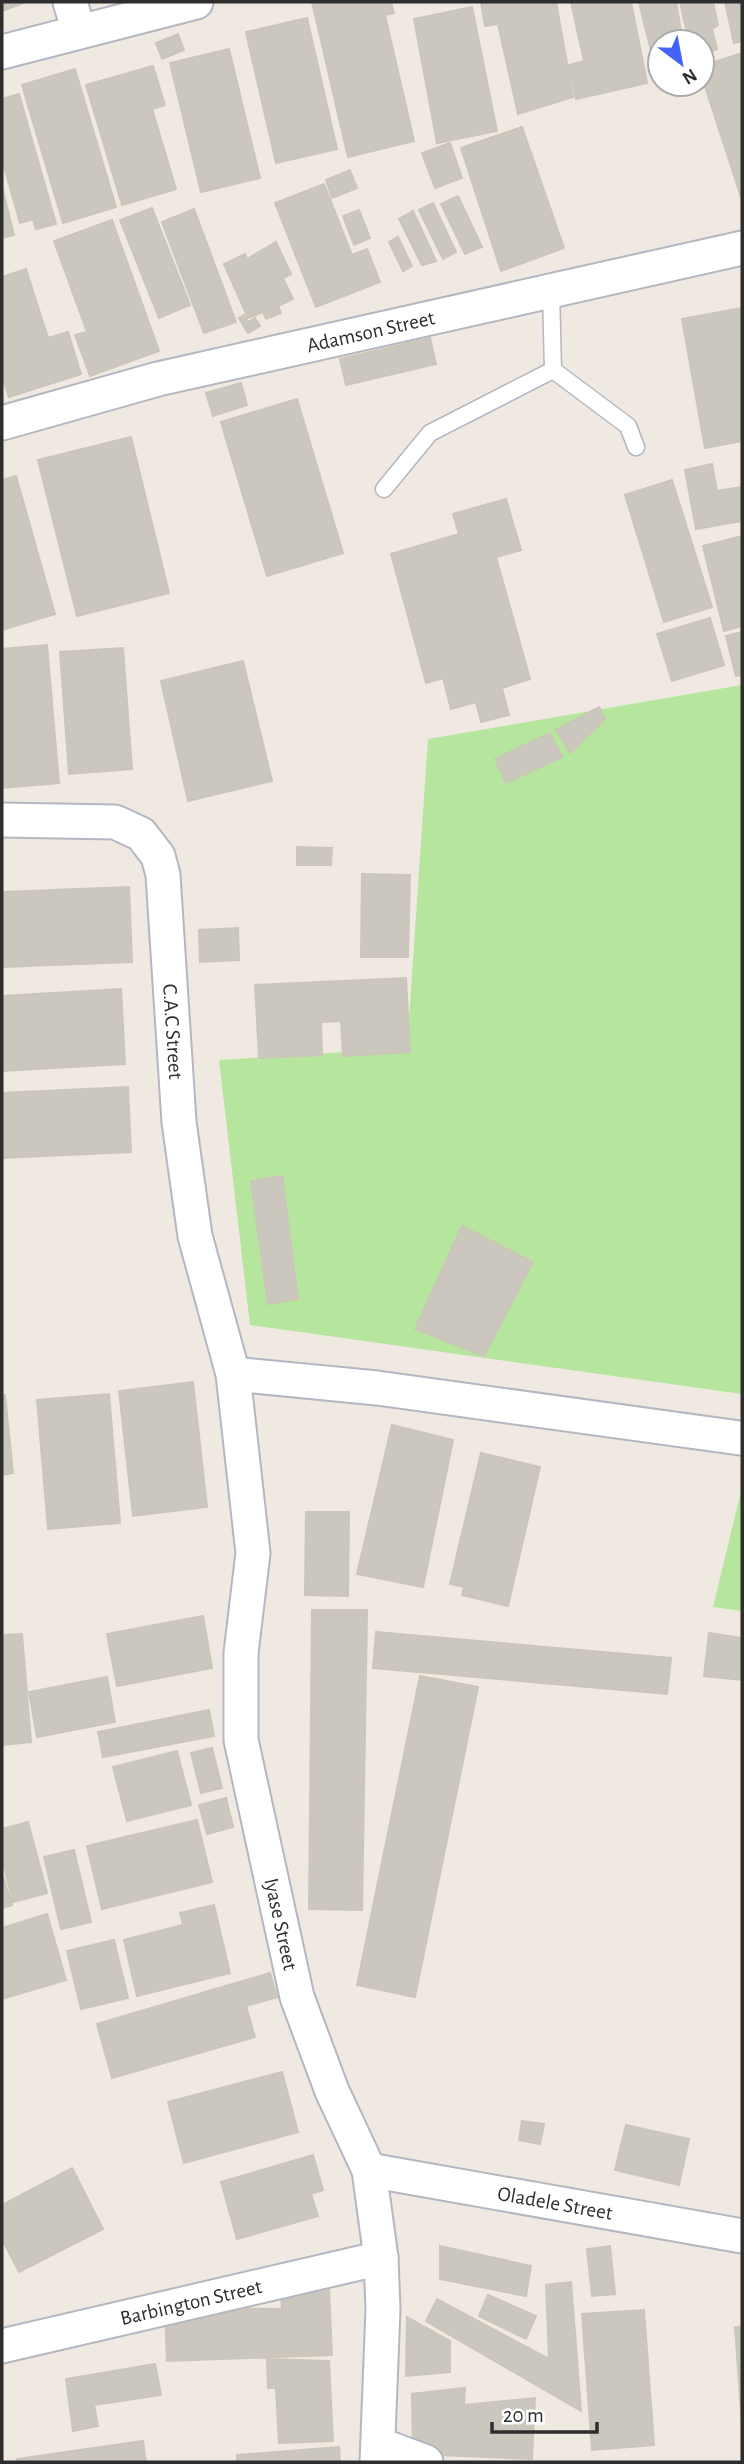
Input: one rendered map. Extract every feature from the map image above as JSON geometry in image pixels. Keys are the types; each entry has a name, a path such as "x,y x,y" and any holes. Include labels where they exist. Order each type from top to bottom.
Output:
{"street":[{"path":"2,52 74,17 196,2"},
{"name":"Adamson Street","path":"2,424 158,379 742,248"},
{"name":"C.A.C Street","path":"2,820 115,822 141,834 158,856 163,875 179,1122 195,1236 233,1374"},
{"path":"233,1374 377,1388 740,1438"},
{"name":"Iyase Street","path":"233,1374 253,1553 241,1653 241,1740 297,1997 332,2091 369,2170 381,2258 383,2309 377,2453"},
{"name":"Oladele Street","path":"369,2170 742,2236"},
{"name":"Barbington Street","path":"2,2346 381,2258"},
{"path":"377,2453 426,2462"}],"lane":[{"path":"551,290 553,370"},
{"path":"553,370 628,426 636,447"},
{"path":"384,489 430,433 553,370"}],"green space":[{"path":"742,685 742,1394 250,1325 219,1060 407,1048 428,739"},
{"path":"742,1487 742,1611 713,1607"}],"building":[{"path":"2,2 26,2 2,11"},
{"path":"312,2 391,2 394,13 385,15 414,141 348,157"},
{"path":"481,2 556,2 573,97 518,114 498,24 485,26"},
{"path":"571,2 631,2 646,83 576,99 569,65 584,61"},
{"path":"639,2 676,2 681,28 646,28 646,30"},
{"path":"680,2 713,2 718,25 714,28 686,28"},
{"path":"725,2 742,2 742,41 734,43"},
{"path":"472,7 497,131 437,143 414,19"},
{"path":"307,18 337,149 276,163 246,32"},
{"path":"178,34 184,50 162,59 156,43"},
{"path":"229,49 260,178 201,192 170,63"},
{"path":"742,53 742,197 709,98 716,98 716,61"},
{"path":"153,66 165,105 152,109 176,189 122,205 86,85"},
{"path":"75,69 116,207 63,223 22,85"},
{"path":"19,94 56,224 36,229 33,219 20,223 2,159 2,99"},
{"path":"522,127 564,248 501,271 461,148"},
{"path":"450,143 462,178 435,188 422,153"},
{"path":"350,170 357,188 332,198 326,180"},
{"path":"324,184 352,255 367,249 380,282 316,307 275,203"},
{"path":"2,187 14,235 2,238"},
{"path":"458,196 482,247 465,254 441,204"},
{"path":"433,203 456,252 443,259 419,210"},
{"path":"152,208 190,305 159,318 120,220"},
{"path":"194,209 236,322 204,333 162,222"},
{"path":"359,210 370,238 354,245 343,216"},
{"path":"413,211 436,261 422,265 399,219"},
{"path":"112,220 159,351 90,376 75,335 87,332 54,241"},
{"path":"398,237 412,266 403,271 389,242"},
{"path":"276,242 291,274 283,278 293,299 278,306 281,313 266,319 263,312 248,318 224,264 245,254 247,259"},
{"path":"26,269 48,338 68,332 81,374 9,397 2,376 2,277"},
{"path":"742,308 742,441 705,448 682,319"},
{"path":"244,315 248,322 255,318 260,326 248,333 239,318"},
{"path":"430,338 436,364 346,385 340,359"},
{"path":"241,383 247,405 213,416 206,393"},
{"path":"297,399 343,553 267,576 221,422"},
{"path":"131,437 169,593 77,616 38,460"},
{"path":"712,464 717,491 742,487 742,521 696,529 685,470"},
{"path":"16,476 55,614 2,630 2,480"},
{"path":"672,480 712,607 664,622 625,495"},
{"path":"506,499 521,550 496,557 530,679 502,688 509,715 481,722 476,702 451,709 443,678 426,683 391,554 459,534 453,514"},
{"path":"742,536 742,626 724,631 703,546"},
{"path":"710,618 724,665 672,681 657,634"},
{"path":"742,632 742,675 736,676 726,636"},
{"path":"47,645 59,783 2,788 2,649"},
{"path":"123,648 132,769 69,774 60,652"},
{"path":"243,661 272,781 188,801 161,681"},
{"path":"599,707 605,719 570,753 556,730"},
{"path":"550,733 562,757 506,783 495,759"},
{"path":"297,847 332,848 331,865 297,865"},
{"path":"362,874 410,875 408,957 361,957"},
{"path":"129,887 132,962 2,967 2,892"},
{"path":"238,928 239,960 200,962 199,930"},
{"path":"406,978 410,1052 343,1056 341,1021 321,1022 322,1055 259,1058 255,985"},
{"path":"121,989 125,1064 2,1071 2,996"},
{"path":"128,1087 131,1152 2,1158 2,1093"},
{"path":"282,1176 298,1299 268,1304 251,1181"},
{"path":"462,1226 533,1262 484,1356 415,1329"},
{"path":"193,1382 207,1507 133,1516 119,1391"},
{"path":"109,1394 120,1523 48,1529 37,1400"},
{"path":"2,1395 5,1395 13,1473 2,1475"},
{"path":"392,1425 453,1440 423,1587 357,1574"},
{"path":"481,1453 540,1467 508,1606 462,1595 464,1587 450,1584"},
{"path":"306,1512 349,1512 348,1596 305,1595"},
{"path":"312,1610 367,1610 362,1910 309,1909"},
{"path":"203,1616 212,1668 117,1686 107,1634"},
{"path":"376,1632 671,1658 667,1694 373,1668"},
{"path":"709,1633 742,1638 742,1680 704,1676"},
{"path":"22,1634 31,1742 2,1745 2,1635"},
{"path":"420,1676 478,1687 415,1997 357,1985"},
{"path":"107,1677 115,1722 37,1737 29,1692"},
{"path":"209,1710 214,1736 103,1757 98,1732"},
{"path":"212,1748 222,1788 201,1793 191,1753"},
{"path":"177,1751 191,1805 127,1821 113,1767"},
{"path":"226,1798 233,1827 207,1834 199,1805"},
{"path":"197,1820 212,1882 102,1909 87,1846"},
{"path":"28,1822 47,1893 13,1902 2,1859 2,1829"},
{"path":"74,1850 91,1922 61,1929 44,1857"},
{"path":"2,1873 12,1905 2,1908"},
{"path":"214,1905 230,1973 137,1996 124,1940 183,1925 180,1913"},
{"path":"47,1914 66,1980 2,1999 2,1928"},
{"path":"114,1940 128,1998 81,2009 67,1951"},
{"path":"270,1973 277,1997 246,2006 255,2037 112,2078 97,2024"},
{"path":"282,2072 298,2132 184,2163 168,2102"},
{"path":"522,2121 544,2124 540,2144 519,2140"},
{"path":"626,2125 689,2139 679,2185 615,2170"},
{"path":"313,2155 323,2190 311,2194 318,2216 237,2239 221,2182"},
{"path":"72,2168 103,2229 19,2272 2,2239 2,2205"},
{"path":"440,2246 531,2266 526,2296 440,2279"},
{"path":"610,2246 615,2294 592,2296 587,2249"},
{"path":"571,2282 581,2411 426,2321 437,2299 549,2359 546,2285"},
{"path":"329,2290 332,2355 167,2361 165,2308 282,2309 281,2291"},
{"path":"488,2295 536,2316 526,2339 479,2316"},
{"path":"644,2310 654,2445 592,2450 582,2314"},
{"path":"407,2317 450,2341 450,2372 406,2376"},
{"path":"735,2327 742,2327 742,2426"},
{"path":"267,2359 329,2361 333,2441 279,2443 276,2388 268,2388"},
{"path":"155,2364 161,2395 94,2405 98,2426 73,2431 66,2379"},
{"path":"465,2388 464,2405 535,2398 532,2459 413,2454 412,2394"},
{"path":"143,2441 146,2462 17,2462 17,2459"},
{"path":"339,2447 340,2462 237,2462 237,2455"}]}
